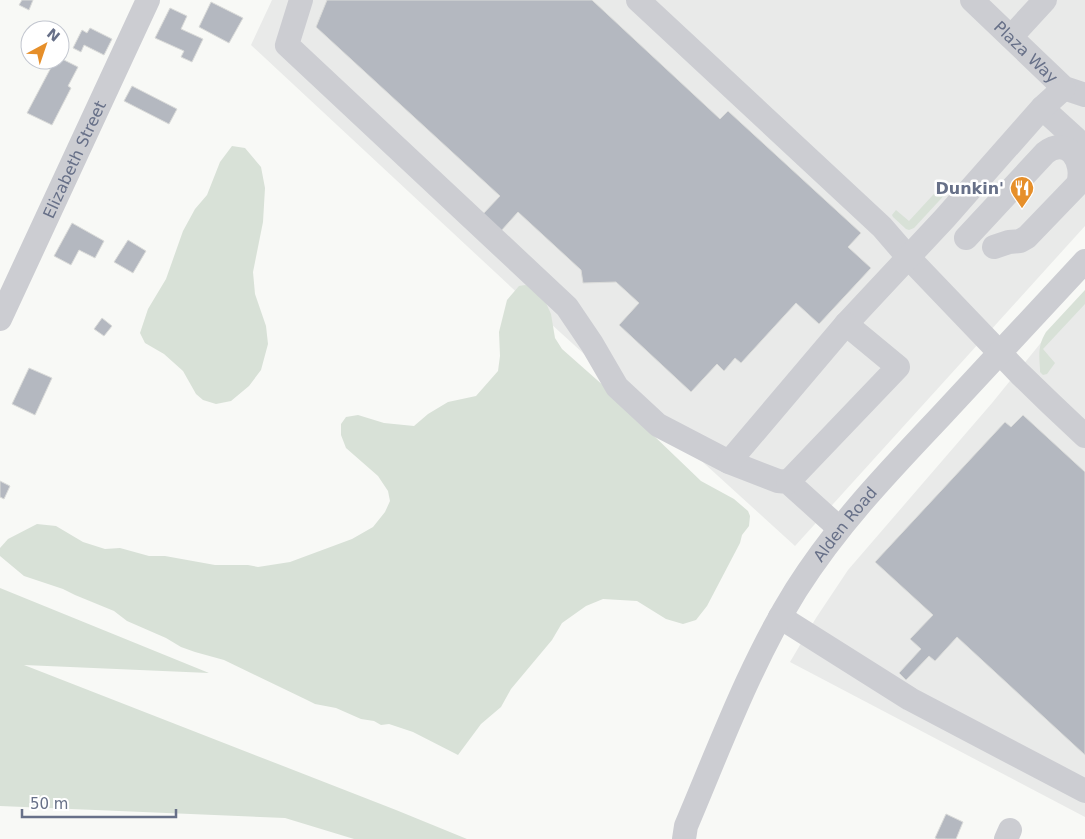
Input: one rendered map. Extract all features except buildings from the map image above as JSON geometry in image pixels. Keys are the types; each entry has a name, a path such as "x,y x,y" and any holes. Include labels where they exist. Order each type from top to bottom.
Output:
{"street":[{"name":"Elizabeth Street","path":"0,319 148,0"},
{"path":"302,0 287,45 567,307 617,386 658,425 728,462 778,481 788,482 839,528"},
{"path":"638,0 882,227 908,257 1050,403 1085,436"},
{"path":"1011,37 1045,0"},
{"name":"Plaza Way","path":"977,2 1011,37 1074,91"},
{"path":"728,462 846,324 945,218 1042,108 1074,91"},
{"path":"1042,108 1085,147"},
{"path":"966,238 1050,149 1060,146 1069,148 1078,154 1083,169 1083,175 1078,184 1027,238 1009,242 1002,249"},
{"path":"945,218 978,249 1024,250 1037,243 1085,193"},
{"name":"Alden Road","path":"684,839 686,826 754,666 798,588 839,528 883,478 1085,261"},
{"path":"788,482 898,367 846,324"},
{"path":"780,618 910,699 1085,791"}],"shaded area":[{"path":"272,0 1085,0 1085,226 795,546 539,313 251,45"},
{"path":"232,146 245,148 261,167 265,188 263,222 253,272 255,294 266,326 268,344 261,370 249,386 231,401 216,404 203,400 196,394 183,371 164,354 145,343 140,333 148,309 166,279 183,231 195,209 207,195 220,162"},
{"path":"944,183 950,189 914,228 906,229 893,217 892,215 896,210 909,221"},
{"path":"519,286 534,287 541,292 551,314 555,338 562,349 631,410 652,434 701,481 734,499 748,511 750,516 749,526 742,535 740,543 707,606 696,620 683,624 666,619 637,601 603,599 586,606 562,623 552,640 511,689 501,707 481,724 458,755 413,732 389,724 381,725 336,708 315,704 224,660 181,647 166,638 127,621 114,611 63,589 24,576 0,556 0,548 8,539 37,524 56,526 83,542 105,549 120,548 149,556 165,556 215,565 248,565 258,567 290,562 352,539 373,527 385,512 390,501 388,491 378,476 346,448 341,435 341,424 346,417 358,415 384,423 414,426 428,414 448,402 476,396 498,371 500,356 499,332 507,300"},
{"path":"1085,290 1085,304 1043,349 1055,363 1047,374 1043,375 1040,372 1039,355 1043,337"},
{"path":"1085,295 1085,817 790,662 848,570 992,403 1048,334"},
{"path":"0,588 209,673 24,665 467,839 354,839 285,818 0,806"}],"place":[{"name":"Dunkin'","path":"1022,209"}]}
